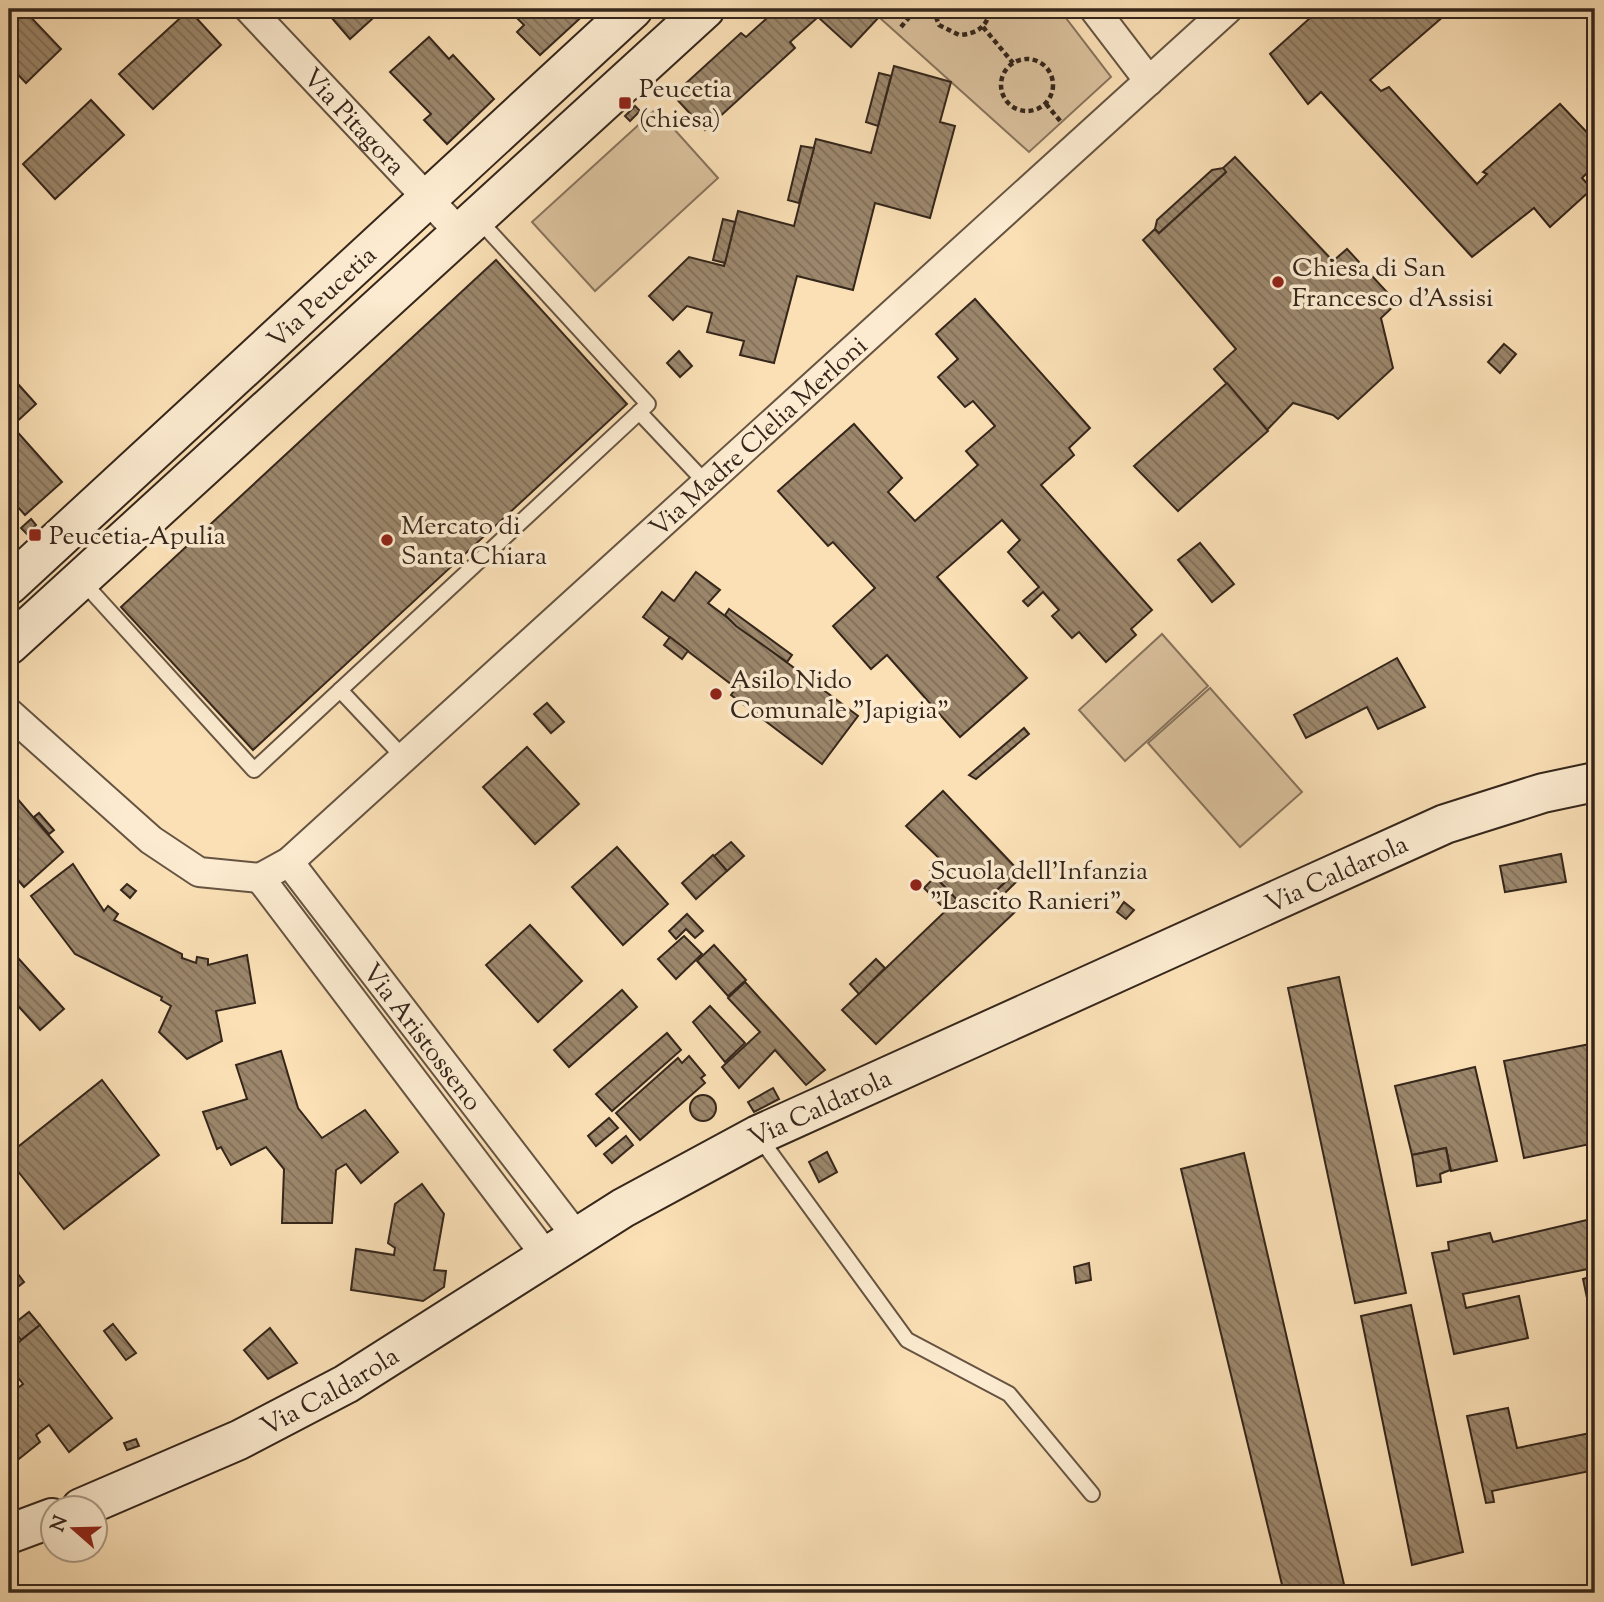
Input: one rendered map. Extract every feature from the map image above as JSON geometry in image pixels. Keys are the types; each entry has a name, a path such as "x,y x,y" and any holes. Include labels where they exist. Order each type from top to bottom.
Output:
{"main road":[{"name":"Via Peucetia","path":"9,585 633,9"},
{"path":"9,645 705,9"},
{"name":"Via Caldarola","path":"108,1496 239,1440 346,1384 660,1187 758,1135 1445,824 1544,793 1595,782"},
{"path":"9,1534 38,1523"}],"street":[{"name":"Via Pitagora","path":"249,9 428,199 468,225"},
{"path":"1094,9 1149,81"},
{"name":"Via Madre Clelia Merloni","path":"289,862 1149,81 1200,18 1228,9"},
{"path":"9,713 151,840 199,872 260,878 289,862"},
{"name":"Via Aristosseno","path":"289,862 562,1247"},
{"name":"Via Aristosseno","path":"260,878 562,1247"}],"lane":[{"path":"81,580 254,770 648,404 468,225"},
{"path":"639,412 706,483"},
{"path":"340,690 404,758"},
{"path":"758,1135 906,1340 1009,1394 1092,1494"}],"path":[{"path":"901,27 916,9"},
{"path":"933,9 939,25 953,34 970,34 982,27 990,9"},
{"path":"982,27 1013,63"},
{"path":"1029,58 1047,68 1054,82 1046,104 1025,111 1007,102 1001,83 1006,70 1013,63 1029,58"},
{"path":"1046,104 1064,125"}],"shaded area":[{"path":"870,9 1059,9 1111,77 1029,152"},
{"path":"656,109 718,178 595,291 532,222"},
{"path":"1162,634 1208,686 1125,761 1079,710"},
{"path":"1210,688 1302,792 1240,847 1148,743"}],"building":[{"path":"9,9 23,9 61,49 26,83 9,65"},
{"path":"324,9 383,9 350,39"},
{"path":"508,9 588,11 540,55 517,32 524,25"},
{"path":"777,9 870,9 879,17 851,47 818,17 790,42 795,48 705,130 673,95 741,33 746,37"},
{"path":"1320,9 1452,9 1370,80 1381,91 1389,87 1477,184 1487,174 1483,172 1560,104 1595,141 1595,165 1582,178 1592,189 1550,227 1534,208 1472,257 1321,92 1308,104 1270,54"},
{"path":"189,10 221,45 153,109 119,74"},
{"path":"429,37 449,59 453,55 494,99 447,144 424,120 431,114 390,72"},
{"path":"894,66 951,82 940,122 955,126 930,218 875,203 853,290 797,276 774,363 740,355 744,341 707,332 712,313 687,306 673,320 649,296 689,257 724,266 738,211 794,226 816,139 871,153"},
{"path":"879,73 891,76 878,126 866,122"},
{"path":"91,100 124,135 55,199 23,164"},
{"path":"635,106 640,111 630,121 625,116"},
{"path":"801,146 814,148 799,203 788,200"},
{"name":"Chiesa di San Francesco d'Assisi","path":"1235,157 1333,261 1347,249 1397,303 1381,318 1393,368 1338,419 1293,403 1267,430 1214,369 1236,349 1143,240 1155,229 1159,233 1226,172 1223,168"},
{"path":"1223,168 1226,172 1159,233 1155,229 1157,220 1212,170"},
{"path":"723,219 735,222 725,263 713,260"},
{"path":"496,260 627,404 253,750 121,607"},
{"path":"975,299 1090,428 1069,448 1074,455 1041,485 1152,610 1131,629 1136,635 1106,662 1079,632 1072,638 1052,616 1059,610 1043,592 1028,606 1023,601 1039,587 1008,552 1020,540 1002,520 937,577 1027,678 960,737 887,655 871,669 833,626 875,588 833,542 828,546 778,491 854,424 902,478 888,492 915,521 978,465 966,451 995,426 973,401 965,407 938,377 958,359 936,334"},
{"path":"1504,344 1516,354 1500,373 1488,362"},
{"path":"679,351 692,366 680,377 667,363"},
{"path":"9,374 36,404 12,426 62,482 25,515 9,497"},
{"path":"1227,383 1268,431 1178,511 1134,466"},
{"path":"31,519 36,525 27,534 21,528"},
{"path":"1200,543 1234,584 1212,602 1178,560"},
{"path":"696,572 720,590 708,603 858,716 822,764 731,695 736,688 643,617 662,592 674,601"},
{"path":"729,609 792,655 787,662 736,626 725,615"},
{"path":"670,637 688,651 682,659 664,645"},
{"path":"1397,658 1425,707 1378,729 1367,707 1306,738 1294,715"},
{"path":"547,703 564,722 551,733 534,714"},
{"path":"1024,728 1029,734 976,779 969,775"},
{"path":"527,747 579,804 535,844 483,787"},
{"path":"9,789 63,852 24,887 9,870"},
{"path":"943,791 1018,870 996,891 1016,911 876,1044 842,1010 957,900 930,871 941,860 906,826"},
{"path":"39,813 54,830 49,834 34,817"},
{"path":"731,842 744,856 727,871 714,856"},
{"path":"617,847 668,904 623,945 572,887"},
{"path":"1561,854 1566,882 1505,892 1500,866"},
{"path":"713,855 727,871 696,899 682,883"},
{"path":"73,864 104,911 108,906 118,914 114,920 182,954 182,958 196,963 197,957 208,959 208,965 247,955 255,1003 216,1011 222,1041 187,1059 159,1032 171,1006 161,1000 162,997 75,954 31,896"},
{"path":"1014,874 1019,879 1002,896 996,891"},
{"path":"935,877 957,900 946,910 924,888"},
{"path":"127,884 136,891 130,898 121,890"},
{"path":"1124,902 1134,910 1126,919 1117,912"},
{"path":"687,914 703,931 695,938 686,929 676,939 669,931"},
{"path":"530,925 582,981 538,1022 486,965"},
{"path":"684,936 702,954 676,979 658,959"},
{"path":"714,945 746,980 728,996 697,961"},
{"path":"9,948 64,1009 40,1030 9,996"},
{"path":"876,959 885,968 859,994 850,984"},
{"path":"1339,977 1406,1293 1355,1303 1288,988"},
{"path":"745,982 825,1070 806,1085 775,1050 739,1088 722,1067 760,1032 728,998"},
{"path":"622,990 637,1007 569,1067 554,1050"},
{"path":"710,1006 745,1043 725,1062 693,1022"},
{"path":"667,1033 681,1050 612,1111 596,1094"},
{"path":"1595,1043 1595,1143 1524,1158 1504,1061"},
{"path":"281,1051 298,1108 322,1138 365,1110 398,1152 361,1183 346,1164 336,1170 332,1223 282,1223 284,1169 266,1147 231,1165 221,1147 217,1149 203,1112 247,1099 236,1065"},
{"path":"689,1056 705,1075 701,1078 705,1083 640,1140 616,1113 678,1058 682,1063"},
{"path":"1475,1067 1497,1161 1451,1171 1446,1148 1412,1155 1395,1086"},
{"path":"102,1080 159,1155 64,1229 9,1160 9,1154"},
{"path":"773,1088 779,1099 754,1112 748,1102"},
{"path":"703,1095 712,1099 716,1108 712,1117 703,1121 694,1117 690,1108 694,1099"},
{"path":"609,1118 618,1128 596,1146 588,1136"},
{"path":"626,1136 633,1145 612,1163 604,1154"},
{"path":"1446,1148 1450,1170 1440,1174 1441,1182 1417,1186 1412,1155"},
{"path":"827,1152 837,1172 819,1182 809,1162"},
{"path":"1244,1153 1346,1593 1284,1593 1181,1169"},
{"path":"422,1184 444,1214 434,1270 446,1271 444,1287 423,1301 351,1290 356,1249 394,1255 395,1248 388,1243 395,1204"},
{"path":"1595,1212 1595,1336 1583,1279 1590,1277 1588,1269 1463,1294 1466,1308 1519,1296 1528,1338 1454,1354 1432,1253 1449,1250 1448,1242 1490,1233 1493,1242 1587,1220 1587,1213"},
{"path":"9,1262 24,1282 9,1294"},
{"path":"1089,1263 1091,1280 1076,1283 1074,1267"},
{"path":"1411,1305 1463,1552 1412,1565 1361,1316"},
{"path":"29,1312 40,1325 21,1340 11,1326"},
{"path":"113,1324 136,1353 126,1360 104,1331"},
{"path":"40,1325 112,1418 69,1452 49,1425 36,1435 40,1442 9,1467 9,1395 23,1384 9,1366 9,1350"},
{"path":"270,1328 297,1363 268,1379 244,1350"},
{"path":"1508,1408 1517,1448 1595,1432 1595,1470 1492,1491 1494,1502 1486,1503 1467,1416"},
{"path":"136,1439 139,1446 127,1450 124,1443"}],"place":[{"name":"Peucetia (chiesa)","path":"625,103"},
{"name":"Chiesa di San Francesco d'Assisi","path":"1278,282"},
{"name":"Peucetia-Apulia","path":"35,535"},
{"name":"Mercato di Santa Chiara","path":"387,540"},
{"name":"Asilo Nido Comunale \"Japigia\"","path":"716,694"},
{"name":"Scuola dell'Infanzia \"Lascito Ranieri\"","path":"916,885"}]}
